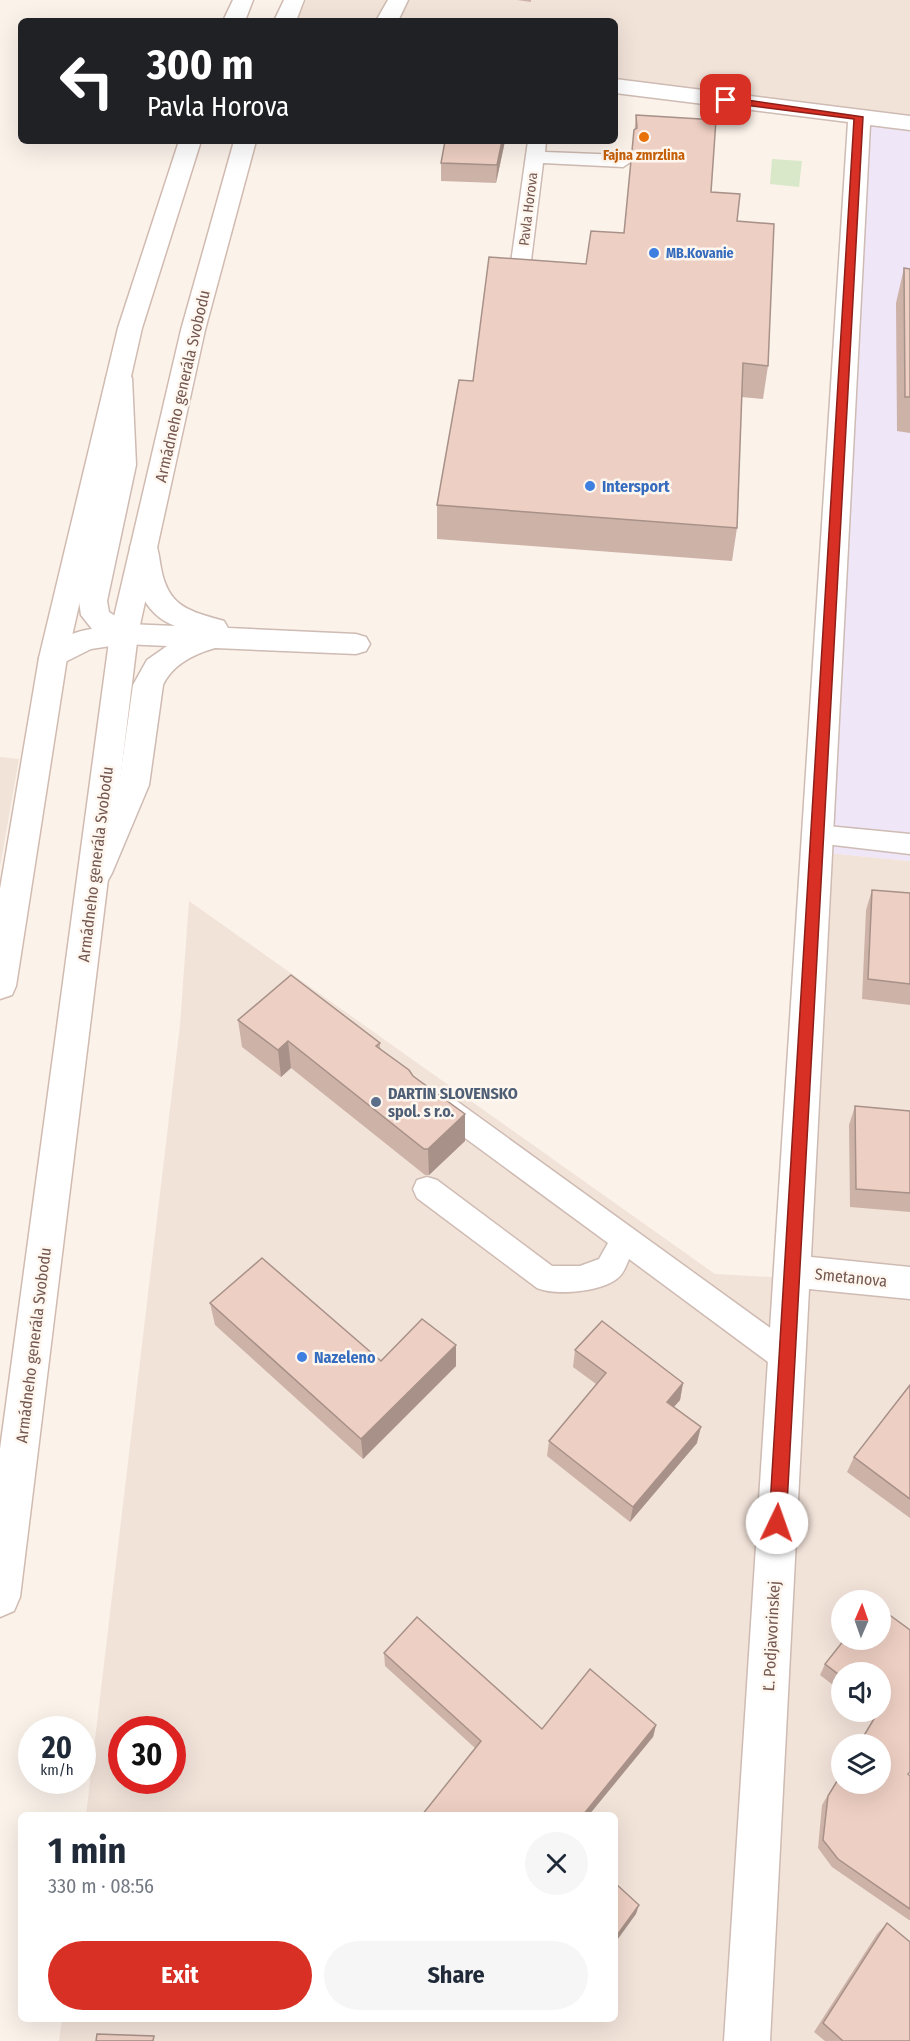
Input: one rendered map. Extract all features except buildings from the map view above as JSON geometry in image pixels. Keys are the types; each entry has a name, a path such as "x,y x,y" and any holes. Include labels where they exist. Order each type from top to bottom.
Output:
{"street":[{"path":"235,18 243,0"},
{"path":"286,18 294,0"},
{"path":"389,18 398,0"},
{"path":"618,86 910,123"},
{"name":"Ľ. Podjavorinskej","path":"747,2041 859,117"},
{"path":"0,986 53,658 130,328 189,144"},
{"name":"Armádneho generála Svobodu","path":"0,1597 124,634 193,330 245,144"},
{"path":"119,378 123,465 93,601 95,615 105,625 124,634"},
{"path":"144,547 148,584 162,607 194,623 263,640"},
{"path":"53,658 84,640 124,634 356,644"},
{"path":"93,880 134,785 148,686 157,667 187,646 216,638"},
{"name":"Smetanova","path":"792,1271 910,1283"}],"lane":[{"path":"536,149 623,161"},
{"name":"Pavla Horova","path":"519,277 536,149"},
{"path":"817,835 910,844"},
{"path":"425,1094 787,1358"},
{"path":"427,1189 547,1279 580,1279 609,1268 625,1240"}],"shaded area":[{"path":"306,0 910,0 910,124 618,87 618,18 298,18"},
{"path":"859,117 910,123 910,861 828,853"},
{"path":"0,757 19,759 0,867"},
{"path":"828,853 910,861 910,2041 59,2041 62,2022 618,2022 618,1812 86,1812 88,1794 96,1794 96,1731 180,1025 189,901 715,1274 806,1279"}],"green space":[{"path":"772,159 802,161 799,187 770,184"}],"place":[{"name":"Fajna zmrzlina","path":"644,137"},
{"name":"MB.Kovanie","path":"654,253"},
{"name":"Intersport","path":"590,486"},
{"name":"DARTIN SLOVENSKO spol. s r.o.","path":"376,1102"},
{"name":"Nazeleno","path":"302,1357"}],"route":[{"path":"726,100 859,117 777,1523"}]}
